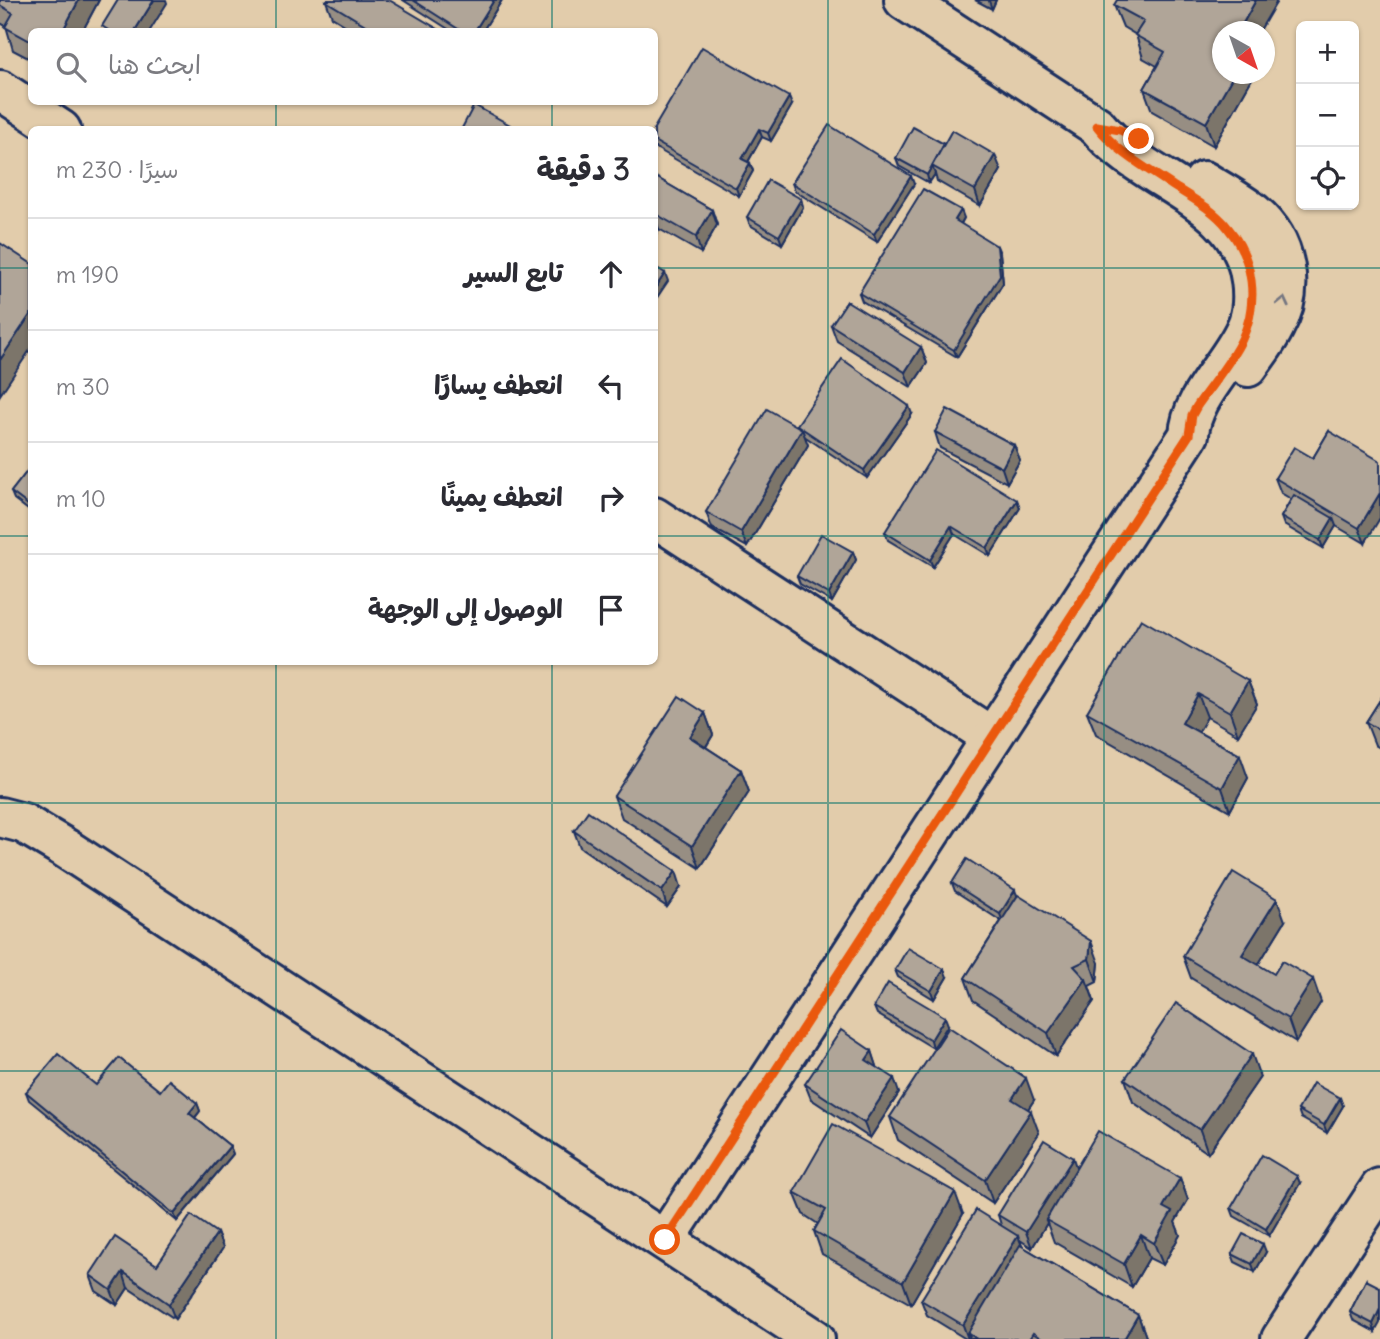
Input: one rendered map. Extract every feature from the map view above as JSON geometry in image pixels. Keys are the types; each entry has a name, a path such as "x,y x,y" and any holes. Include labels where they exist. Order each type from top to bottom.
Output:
{"street":[{"path":"665,1240 1189,435 1200,430 1217,413 1276,326 1285,302 1287,277 1282,253 1271,231 1254,213 1131,135 1097,126 904,0"},
{"path":"0,90 55,126"},
{"path":"658,520 992,737"},
{"path":"0,817 23,823 65,848 816,1339"},
{"path":"1281,1339 1380,1188"}],"building":[{"path":"0,0 79,0 64,28 28,28 28,40 5,27 13,13 0,5"},
{"path":"118,0 154,0 136,28 102,26"},
{"path":"389,0 436,28 370,28 326,1"},
{"path":"413,0 494,0 476,28 457,28"},
{"path":"1117,0 1256,0 1244,21 1212,21 1212,84 1228,84 1206,123 1144,89 1165,52 1135,35 1144,21 1114,5"},
{"path":"702,47 789,97 768,133 759,129 742,159 750,163 736,188 658,143 658,126 655,126"},
{"path":"474,105 512,126 463,126"},
{"path":"829,125 911,176 874,234 792,183"},
{"path":"913,127 944,144 927,175 896,158"},
{"path":"952,130 995,155 975,190 932,166"},
{"path":"658,178 712,210 696,237 658,215"},
{"path":"768,180 801,199 779,236 747,217"},
{"path":"923,189 961,210 955,220 997,246 1000,275 954,350 859,293"},
{"path":"0,243 28,261 28,318 0,360"},
{"path":"658,269 665,273 658,284"},
{"path":"847,301 921,347 905,372 831,325"},
{"path":"842,359 909,406 864,470 797,425"},
{"path":"767,409 802,429 741,532 706,512"},
{"path":"947,409 1014,445 1002,468 935,432"},
{"path":"1329,431 1380,461 1380,493 1359,528 1275,478 1294,447 1313,458"},
{"path":"936,450 1017,500 987,548 951,526 930,560 885,532"},
{"path":"28,470 28,505 11,492"},
{"path":"1294,495 1333,518 1320,540 1281,517"},
{"path":"821,534 853,552 829,594 797,576"},
{"path":"1141,619 1248,681 1230,712 1198,694 1182,723 1240,755 1222,788 1087,712"},
{"path":"679,696 705,713 690,737 741,770 692,846 614,796"},
{"path":"1380,700 1380,730 1366,722"},
{"path":"588,811 676,871 662,891 574,831"},
{"path":"967,859 1015,890 1000,914 952,883"},
{"path":"1233,872 1277,899 1242,955 1274,974 1282,961 1313,979 1288,1019 1183,956"},
{"path":"1018,895 1091,941 1089,959 1074,966 1086,979 1048,1033 965,978"},
{"path":"908,948 944,969 931,991 895,970"},
{"path":"888,983 945,1017 931,1040 874,1007"},
{"path":"1176,1003 1252,1054 1200,1130 1125,1079"},
{"path":"949,1027 1026,1078 1012,1099 1031,1111 985,1180 890,1117"},
{"path":"841,1030 872,1051 866,1060 894,1078 864,1123 805,1084"},
{"path":"58,1054 96,1085 119,1058 160,1091 169,1080 197,1103 189,1113 230,1146 174,1214 26,1092"},
{"path":"1313,1083 1340,1098 1324,1125 1298,1110"},
{"path":"833,1124 955,1192 903,1282 814,1231 826,1210 794,1192"},
{"path":"1098,1131 1180,1178 1163,1207 1172,1212 1154,1243 1141,1235 1124,1264 1046,1220"},
{"path":"1044,1140 1073,1158 1026,1232 998,1215"},
{"path":"1262,1155 1297,1176 1266,1229 1231,1208"},
{"path":"976,1210 1018,1236 963,1325 921,1300"},
{"path":"191,1215 217,1233 169,1304 123,1272 111,1290 90,1275 115,1237 157,1265"},
{"path":"1243,1234 1263,1244 1252,1264 1232,1254"},
{"path":"1020,1245 1138,1315 1124,1339 1042,1339 1033,1333 1029,1339 977,1339 968,1333"},
{"path":"1366,1280 1380,1287 1380,1309 1373,1324 1350,1312"}],"route":[{"path":"665,1240 1189,435 1192,415 1241,341 1250,319 1253,294 1250,270 1242,247 1228,227 1210,210 1118,149 1097,126 1120,130 1139,139"}]}
